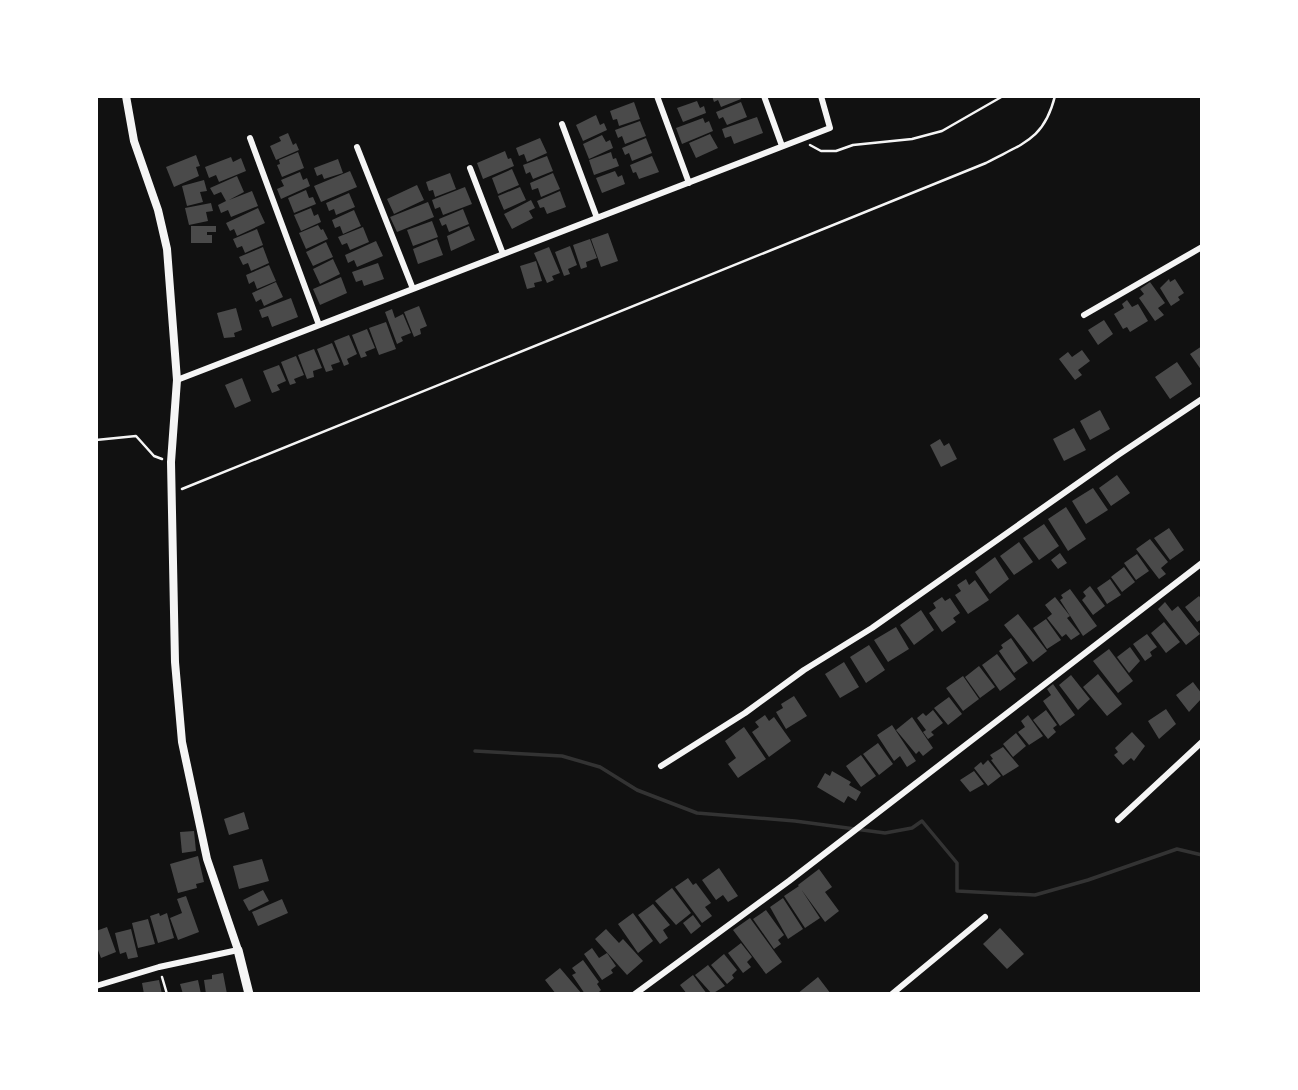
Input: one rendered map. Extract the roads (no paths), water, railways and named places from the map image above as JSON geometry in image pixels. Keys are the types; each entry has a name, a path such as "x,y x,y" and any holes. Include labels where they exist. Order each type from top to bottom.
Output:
{"main road":[{"path":"238,950 249,994"}],"street":[{"path":"96,986 159,967 238,950 207,859 182,742 175,662 172,493 177,380 167,250 158,210 134,141 126,96"},
{"path":"657,96 688,183"},
{"path":"764,96 782,146"},
{"path":"177,380 830,128 821,96"},
{"path":"562,124 597,218"},
{"path":"250,138 319,326"},
{"path":"357,147 413,289"},
{"path":"470,168 503,254"},
{"path":"1084,315 1202,247"},
{"path":"661,765 745,713 804,670 872,628 1202,399"},
{"path":"635,994 789,881 1202,563"},
{"path":"1118,820 1202,742"},
{"path":"892,994 985,917"}],"waterway":[{"path":"475,751 562,756 600,767 637,790 697,813 795,821 885,833 912,828 922,821 957,863 957,891 1035,895 1177,849 1202,855"}]}
